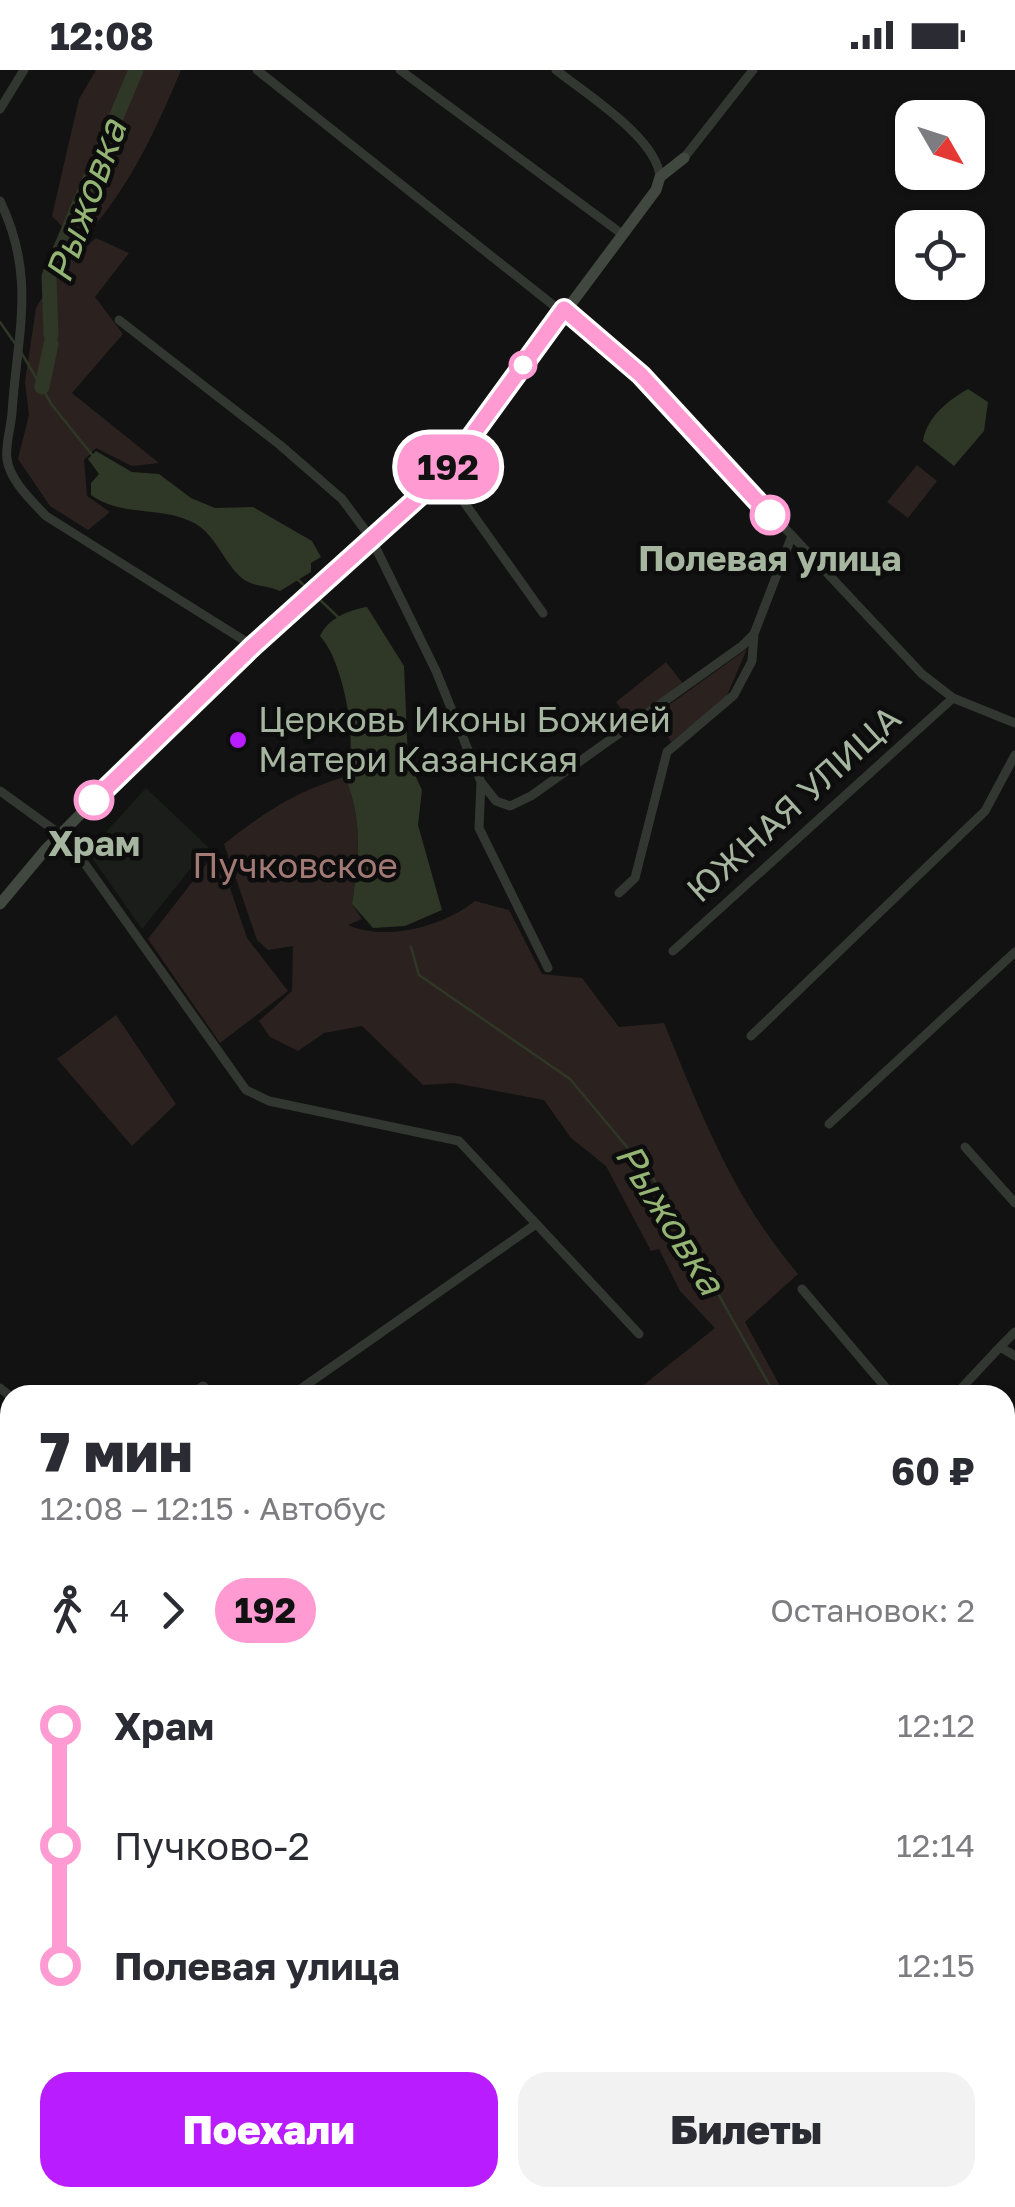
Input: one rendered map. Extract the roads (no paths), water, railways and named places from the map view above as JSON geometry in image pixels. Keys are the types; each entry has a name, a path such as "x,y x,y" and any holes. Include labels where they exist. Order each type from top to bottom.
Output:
{"street":[{"path":"0,109 24,70"},
{"path":"257,70 564,309 641,375 900,654 953,698 1015,723"},
{"path":"400,70 622,234"},
{"path":"0,904 61,834 253,646 444,474 656,190 659,165 644,143 556,70"},
{"path":"660,177 684,158 753,70"},
{"path":"0,201 19,249 23,337 7,460 24,492 46,516 253,646"},
{"path":"119,320 342,498 371,538 436,671 481,782 496,801 510,806 531,796 754,634"},
{"path":"444,474 543,613"},
{"path":"619,893 636,878 667,752 734,695 752,660 754,634 792,538"},
{"name":"ЮЖНАЯ УЛИЦА","path":"673,951 953,698"},
{"path":"751,1036 985,812 1015,755"},
{"path":"481,782 479,828 548,968"},
{"path":"0,791 61,834 246,1090 268,1100 460,1141 639,1334"},
{"path":"829,1124 1015,952"},
{"path":"965,1147 1015,1202"},
{"path":"306,1385 536,1224"},
{"path":"802,1289 884,1385"},
{"path":"964,1385 1015,1332"},
{"path":"1000,1347 1015,1356"}],"waterway":[{"name":"Рыжовка","path":"51,335 49,276 136,70"},
{"path":"0,322 16,345"},
{"name":"Рыжовка","path":"42,387 51,344"},
{"path":"21,352 52,405 93,456"},
{"path":"296,578 309,590"},
{"path":"318,598 338,617"},
{"name":"Рыжовка","path":"411,947 419,975 570,1079 653,1178 769,1385"}],"place":[{"name":"Полевая улица","path":"770,515"},
{"name":"Церковь Иконы Божией Матери Казанская","path":"238,740"},
{"name":"Храм","path":"94,800"}],"park label":[{"name":"Пучковское","path":"295,866"}]}
